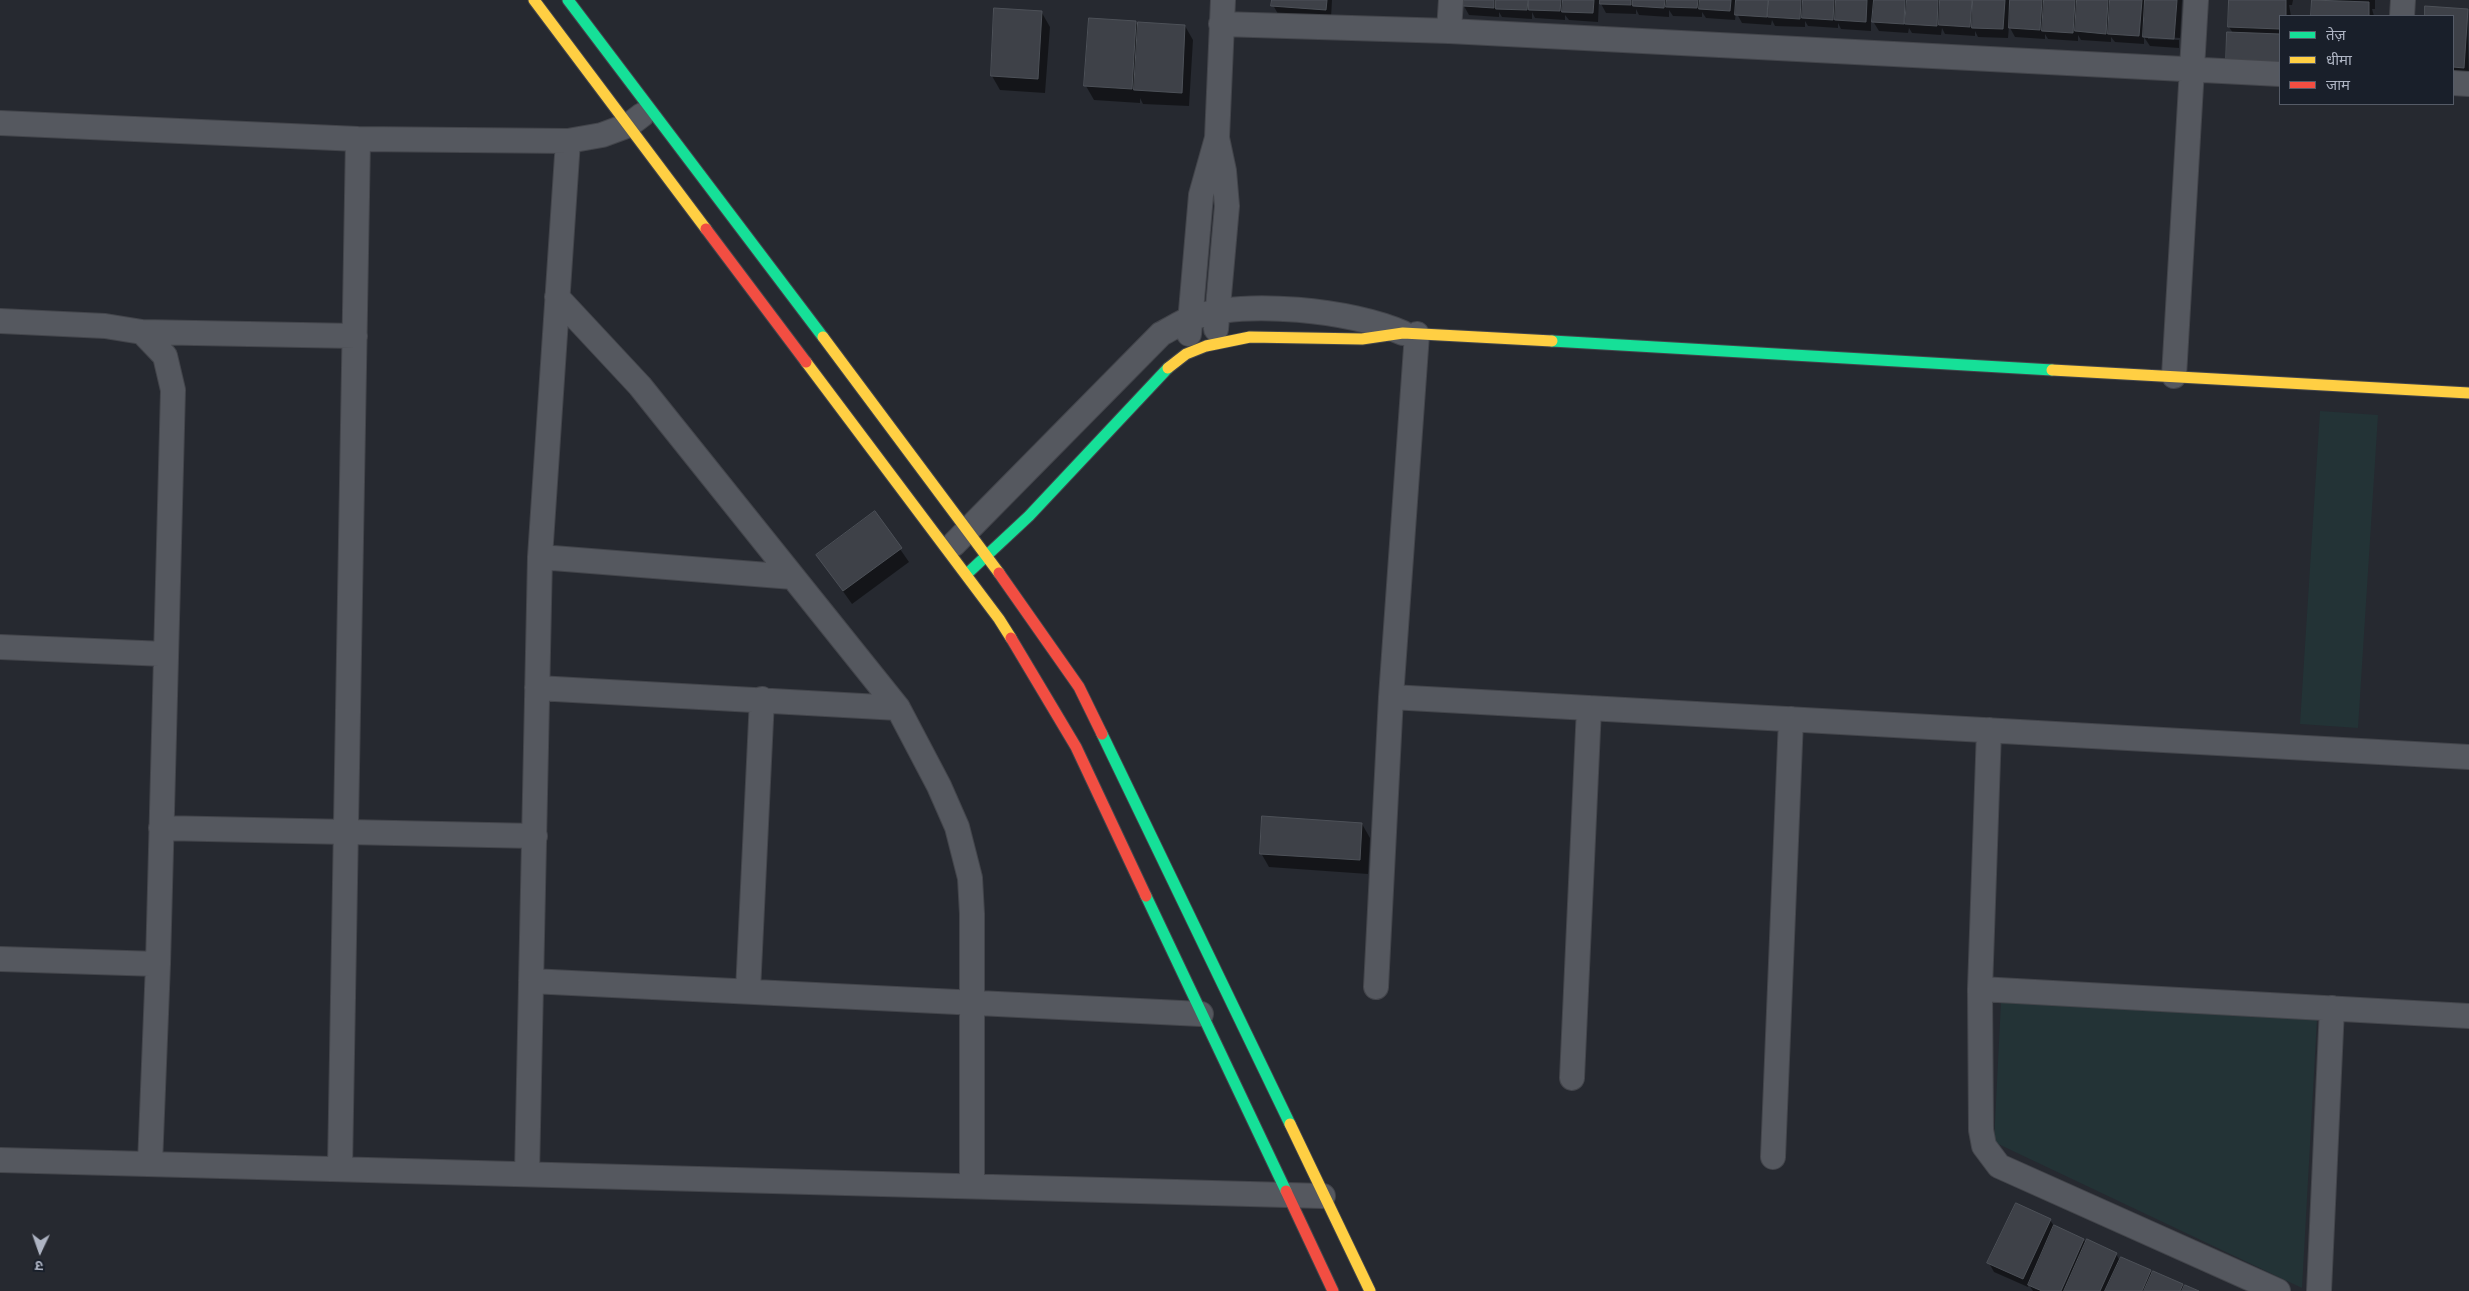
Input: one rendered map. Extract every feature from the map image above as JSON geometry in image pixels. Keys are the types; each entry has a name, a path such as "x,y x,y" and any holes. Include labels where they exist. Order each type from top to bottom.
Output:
{"main road":[{"path":"534,0 999,618 1076,747 1333,1291"},
{"path":"568,0 883,415 966,531 987,555 1018,597 1079,687 1370,1291"},
{"path":"966,574 1029,516 1165,370 1185,354 1214,343 1246,337 1380,338 1410,333 2469,393"}],"street":[{"path":"1214,343 1227,206 1225,177 1217,138 1223,0"},
{"path":"1449,31 1451,0"},
{"path":"2174,376 2196,0"},
{"path":"2402,15 2403,0"},
{"path":"1221,24 1449,31 2279,74"},
{"path":"2454,83 2469,84"},
{"path":"0,123 358,139 568,141 602,135 629,124 651,109"},
{"path":"1185,354 1192,318 1201,195 1204,175 1217,138"},
{"path":"340,1169 358,139"},
{"path":"527,1174 540,557 568,141"},
{"path":"557,297 640,386 898,708 939,786 957,828 970,878 972,1186"},
{"path":"948,551 1161,334 1192,318 1217,313 1262,309 1343,316 1371,321 1410,333 1376,987"},
{"path":"0,321 105,326 142,332 355,336"},
{"path":"142,332 165,356 174,390 165,654 158,964 150,1164"},
{"path":"540,557 794,578"},
{"path":"0,647 165,654"},
{"path":"537,688 898,708"},
{"path":"1391,697 2469,757"},
{"path":"748,991 762,699"},
{"path":"1572,1078 1589,708"},
{"path":"1774,1157 1791,719"},
{"path":"1989,730 1980,989 1981,1130 1984,1146 1991,1158 1999,1166 2278,1291"},
{"path":"161,828 346,834 534,836"},
{"path":"0,959 158,964"},
{"path":"531,981 972,1001 1201,1014"},
{"path":"1980,989 2469,1016"},
{"path":"2319,1291 2332,1008"},
{"path":"0,1160 1323,1196"}],"shaded area":[{"path":"2320,411 2378,415 2358,728 2300,724"},
{"path":"2001,1002 2317,1019 2302,1288 1994,1142"}],"building":[{"path":"1272,0 1327,0 1326,10 1271,6"},
{"path":"1463,0 1494,0 1494,8 1463,6"},
{"path":"1496,0 1528,0 1527,10 1496,9"},
{"path":"1529,0 1561,0 1560,11 1529,10"},
{"path":"1563,0 1594,0 1593,13 1562,12"},
{"path":"1600,0 1631,0 1631,5 1600,4"},
{"path":"1633,0 1665,0 1664,8 1633,6"},
{"path":"1667,0 1698,0 1697,8 1666,7"},
{"path":"1700,0 1731,0 1730,11 1699,9"},
{"path":"1736,0 1768,0 1767,17 1735,15"},
{"path":"1769,0 1801,0 1800,19 1768,17"},
{"path":"1803,0 1834,0 1833,20 1802,18"},
{"path":"1836,0 1867,0 1866,22 1835,20"},
{"path":"1874,0 1905,0 1904,24 1872,22"},
{"path":"1907,0 1938,0 1937,26 1905,24"},
{"path":"1940,0 1972,0 1970,27 1939,25"},
{"path":"1973,0 2005,0 2003,29 1972,28"},
{"path":"2010,0 2042,0 2040,30 2009,28"},
{"path":"2044,0 2075,0 2073,33 2042,31"},
{"path":"2077,0 2108,0 2106,34 2075,31"},
{"path":"2110,0 2142,0 2139,36 2108,34"},
{"path":"2145,0 2177,0 2174,39 2143,37"},
{"path":"2229,0 2286,0 2286,15 2279,15 2279,29 2228,27"},
{"path":"2312,0 2369,2 2369,15 2311,15"},
{"path":"2425,6 2468,9 2464,68 2454,67 2454,15 2425,15"},
{"path":"994,8 1042,11 1038,79 991,76"},
{"path":"1089,18 1136,21 1132,89 1084,86"},
{"path":"1138,22 1185,25 1182,93 1134,90"},
{"path":"2227,32 2279,34 2279,66 2226,64"},
{"path":"875,511 902,548 843,591 816,555"},
{"path":"1262,816 1362,823 1360,860 1260,854"},
{"path":"2016,1203 2051,1219 2023,1279 1987,1263"},
{"path":"2054,1225 2084,1239 2061,1291 2042,1291 2028,1285"},
{"path":"2087,1239 2117,1253 2100,1291 2064,1291"},
{"path":"2121,1257 2151,1270 2142,1291 2105,1291"},
{"path":"2153,1271 2183,1284 2180,1291 2144,1291"},
{"path":"2185,1285 2199,1291 2182,1291"}],"traffic: fast":[{"path":"568,0 823,337"},
{"path":"1552,341 2052,370"},
{"path":"969,572 1029,516 1168,368"},
{"path":"1102,734 1290,1124"},
{"path":"1146,896 1286,1191"}],"traffic: slow":[{"path":"534,0 706,229"},
{"path":"1168,368 1186,354 1206,346 1250,337 1362,339 1403,333 1552,341"},
{"path":"823,337 999,573"},
{"path":"806,362 999,619 1011,638"},
{"path":"2052,370 2469,393"},
{"path":"1290,1124 1370,1291"}],"traffic: jam":[{"path":"706,229 806,362"},
{"path":"999,573 1079,687 1102,734"},
{"path":"1011,638 1076,747 1146,896"},
{"path":"1286,1191 1333,1291"}]}
